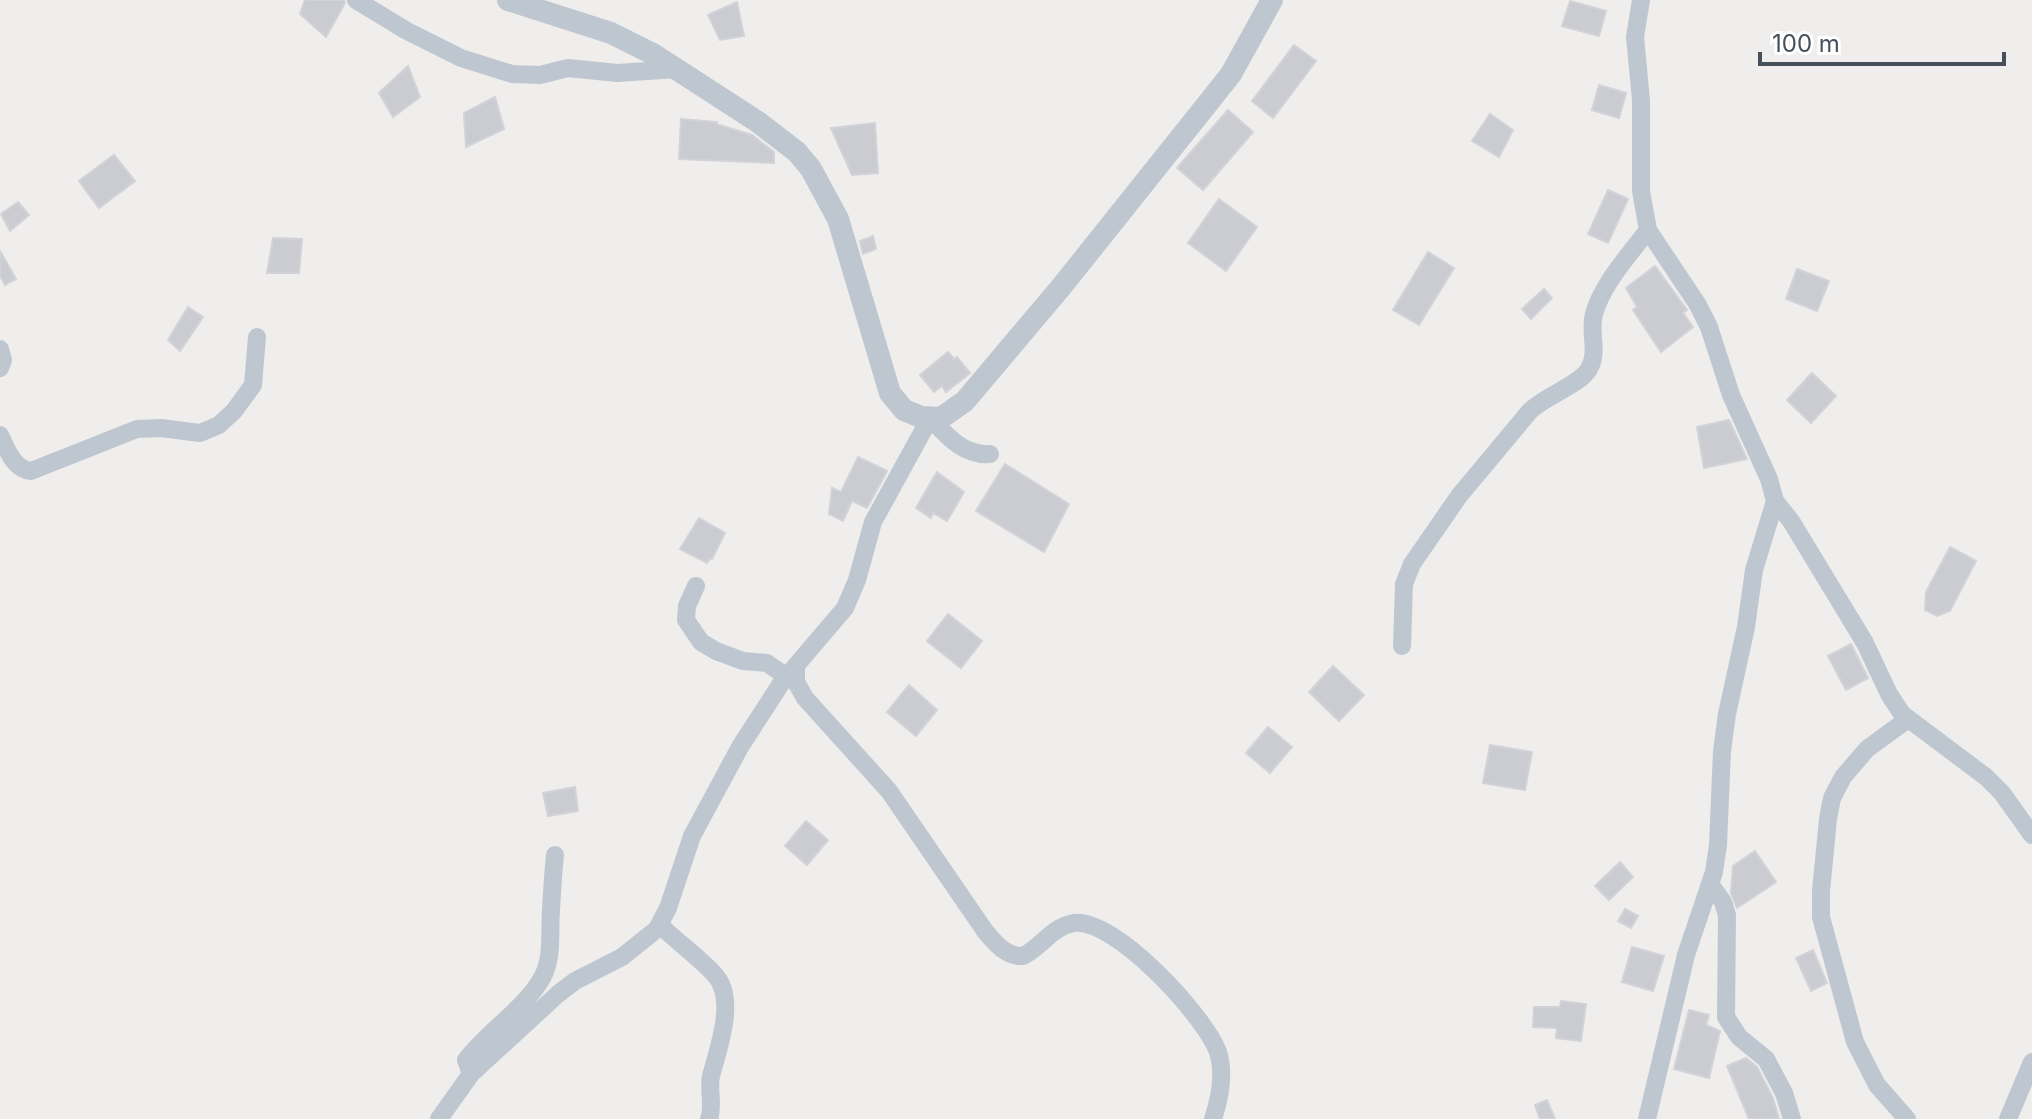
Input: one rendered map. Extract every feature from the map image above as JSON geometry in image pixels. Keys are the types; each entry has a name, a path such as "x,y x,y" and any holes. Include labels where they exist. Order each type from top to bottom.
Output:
{"street":[{"path":"356,0 420,38 461,58 499,71 527,75 568,68 632,73 678,69"},
{"path":"508,0 611,33 678,69 779,136 797,152 811,169 838,219 890,393 904,410 930,418 941,418 965,401 1062,286 1231,74 1272,0"},
{"path":"1641,0 1635,37 1641,100 1641,191 1648,230 1698,305 1736,405 1769,479 1775,501 1791,521 1865,643 1889,694 1908,719 1986,777 2002,793 2032,835"},
{"path":"1402,646 1404,584 1416,557 1459,496 1529,412 1540,401 1587,373 1593,360 1592,324 1596,306 1648,230"},
{"path":"0,435 19,468 31,471 137,429 161,428 192,433 210,430 234,411 253,385 257,337"},
{"path":"0,349 3,360 0,368"},
{"path":"930,418 960,446 977,455 990,454"},
{"path":"439,1119 471,1074 575,981 622,957 660,925 692,836 740,747 791,672 845,608 857,580 873,522 930,418"},
{"path":"1647,1119 1686,955 1710,884 1718,845 1722,751 1727,714 1746,627 1754,570 1775,501"},
{"path":"696,586 687,606 686,620 701,642 743,661 767,663 791,672 805,698 889,791 985,931 1000,948 1012,955 1023,956 1062,927 1086,924 1123,943 1175,991 1206,1028 1217,1051 1221,1072 1220,1094 1213,1119"},
{"path":"1907,1119 1877,1085 1855,1042 1821,917 1821,891 1832,798 1843,777 1867,749 1908,719"},
{"path":"471,1074 466,1060 481,1040 538,985 547,965 551,947 550,914 555,855"},
{"path":"1710,884 1723,902 1727,915 1726,1017 1739,1037 1766,1059 1784,1093 1792,1119"},
{"path":"660,925 717,976 725,994 724,1027 709,1085 709,1119"},
{"path":"2008,1119 2032,1062"}],"building":[{"path":"305,0 344,0 326,37 300,14"},
{"path":"1570,1 1606,11 1599,36 1562,26"},
{"path":"737,2 744,36 720,40 708,15"},
{"path":"1294,45 1316,61 1273,118 1252,101"},
{"path":"408,66 420,97 393,117 379,93"},
{"path":"1599,85 1626,93 1619,118 1592,110"},
{"path":"495,97 504,129 466,147 464,113"},
{"path":"1228,110 1253,132 1203,190 1177,168"},
{"path":"1490,114 1513,130 1499,157 1472,141"},
{"path":"681,119 717,122 752,135 774,152 774,163 679,159"},
{"path":"875,123 878,173 852,175 831,128"},
{"path":"114,155 135,181 99,208 79,181"},
{"path":"1608,190 1628,199 1608,243 1588,234"},
{"path":"1219,199 1257,227 1226,271 1188,243"},
{"path":"18,202 29,215 10,231 1,214"},
{"path":"873,236 876,249 863,254 860,241"},
{"path":"273,238 302,239 299,273 267,273"},
{"path":"0,251 16,279 5,285 0,276"},
{"path":"1428,252 1454,268 1419,325 1393,310"},
{"path":"1655,266 1687,310 1683,313 1693,327 1661,352 1633,310 1637,307 1626,288"},
{"path":"1797,269 1829,281 1817,311 1786,299"},
{"path":"1544,289 1552,298 1531,319 1522,309"},
{"path":"188,307 203,317 180,351 168,340"},
{"path":"948,352 954,359 957,357 970,373 946,392 942,386 934,392 920,375"},
{"path":"1812,373 1836,396 1811,423 1787,400"},
{"path":"1729,420 1747,459 1704,468 1697,427"},
{"path":"858,457 887,471 867,508 852,501 843,521 829,514 832,488 841,492"},
{"path":"1005,464 1069,504 1044,552 976,511"},
{"path":"937,472 964,492 947,521 933,513 931,518 916,508"},
{"path":"699,518 725,533 707,563 680,549"},
{"path":"1950,547 1976,561 1950,611 1937,616 1925,610 1926,592"},
{"path":"948,614 982,641 961,668 927,641"},
{"path":"1851,644 1868,678 1846,690 1828,656"},
{"path":"1333,666 1364,695 1339,721 1309,692"},
{"path":"909,685 937,710 916,736 887,712"},
{"path":"1268,727 1292,747 1270,773 1246,753"},
{"path":"1490,745 1532,752 1525,790 1483,783"},
{"path":"575,787 578,811 548,816 543,793"},
{"path":"806,821 828,840 807,865 785,846"},
{"path":"1755,851 1776,882 1737,908 1731,893 1733,866"},
{"path":"1620,862 1633,877 1609,900 1595,886"},
{"path":"1625,909 1638,916 1631,928 1618,921"},
{"path":"1632,947 1664,956 1653,991 1622,982"},
{"path":"1813,950 1827,983 1811,991 1796,958"},
{"path":"1561,1001 1586,1004 1581,1041 1556,1038 1557,1028 1533,1027 1534,1007 1560,1007"},
{"path":"1689,1010 1709,1015 1706,1025 1720,1031 1709,1078 1674,1069"},
{"path":"1746,1058 1757,1067 1773,1098 1779,1119 1749,1119 1727,1066"},
{"path":"1547,1100 1555,1119 1540,1119 1535,1105"}]}
